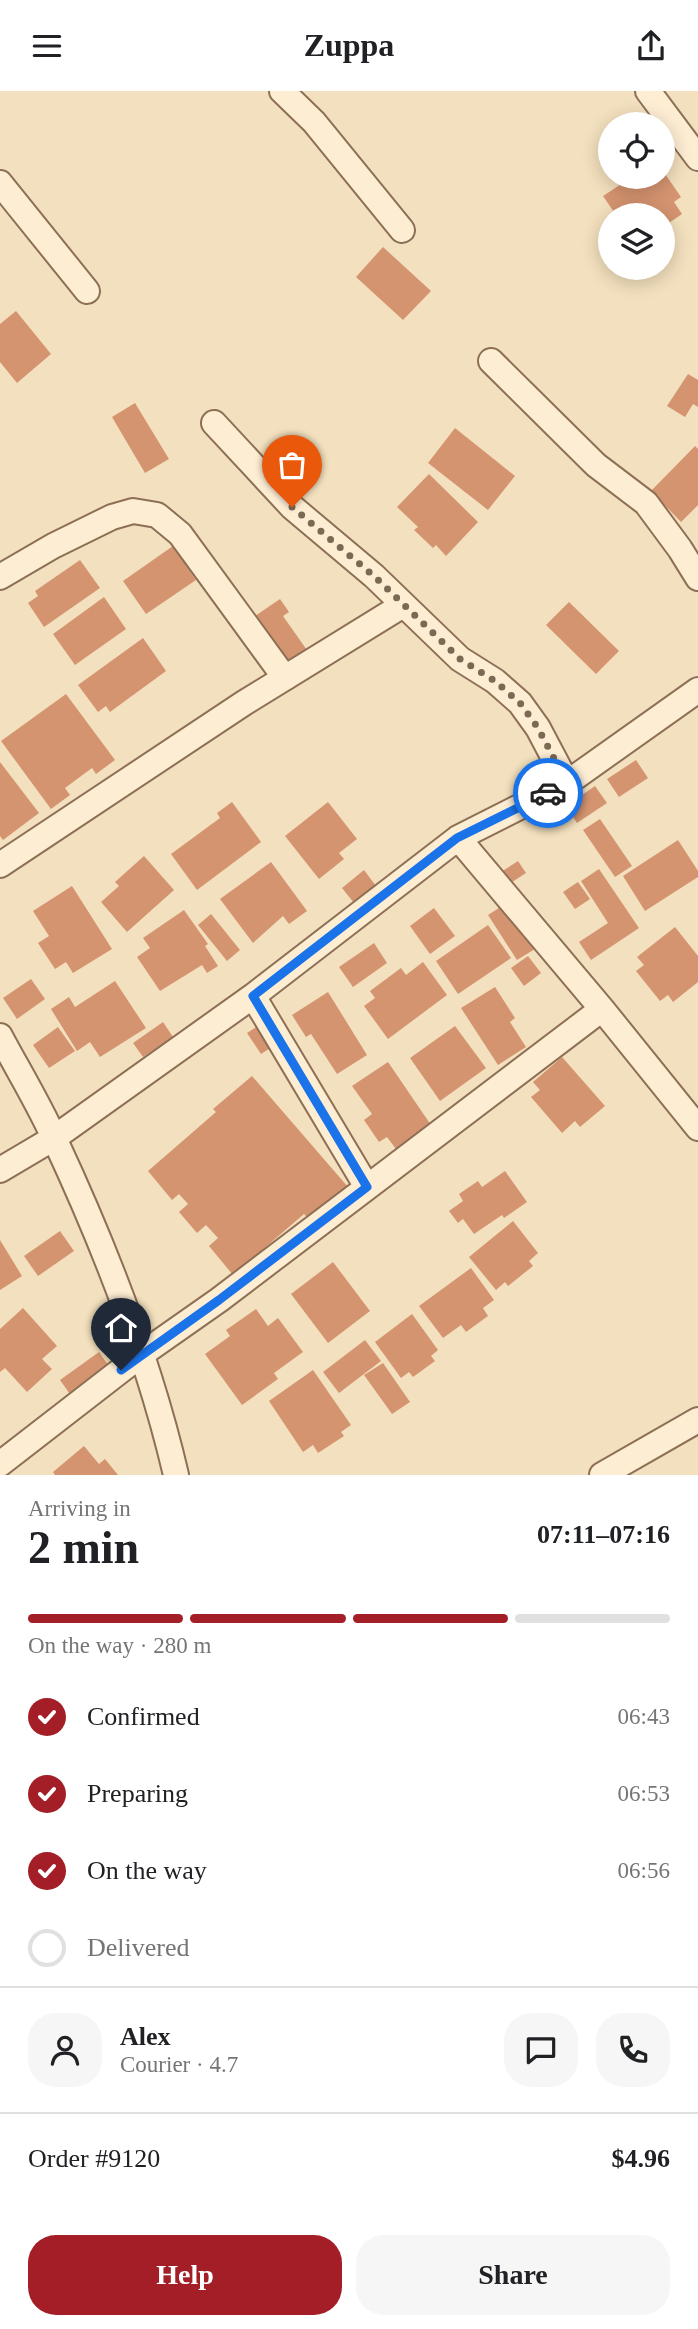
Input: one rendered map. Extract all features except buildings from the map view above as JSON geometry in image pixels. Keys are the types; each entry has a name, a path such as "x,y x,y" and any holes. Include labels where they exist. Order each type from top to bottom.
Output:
{"street":[{"path":"282,91 314,122 402,230"},
{"path":"648,91 698,158"},
{"path":"0,183 87,291"},
{"path":"491,361 576,446 646,503 698,579"},
{"path":"215,423 292,507 374,576 460,659 495,681 520,703 538,728 567,783"},
{"path":"0,577 53,546 112,517 134,511 157,515 180,534 285,678"},
{"path":"0,865 285,678 403,605"},
{"path":"0,1170 54,1138 253,996 457,838 567,783 698,690"},
{"path":"457,838 602,1009 698,1128"},
{"path":"253,996 367,1187"},
{"path":"0,1464 142,1354 219,1300 602,1009"},
{"path":"0,1036 54,1138 108,1262 142,1354 176,1475"},
{"path":"603,1475 698,1420"}],"way so far":[{"path":"292,507 374,576 460,659 495,681 520,703 538,728 567,783 548,793"}],"route":[{"path":"121,1370 219,1300 367,1187 253,996 457,838 548,793"}]}
